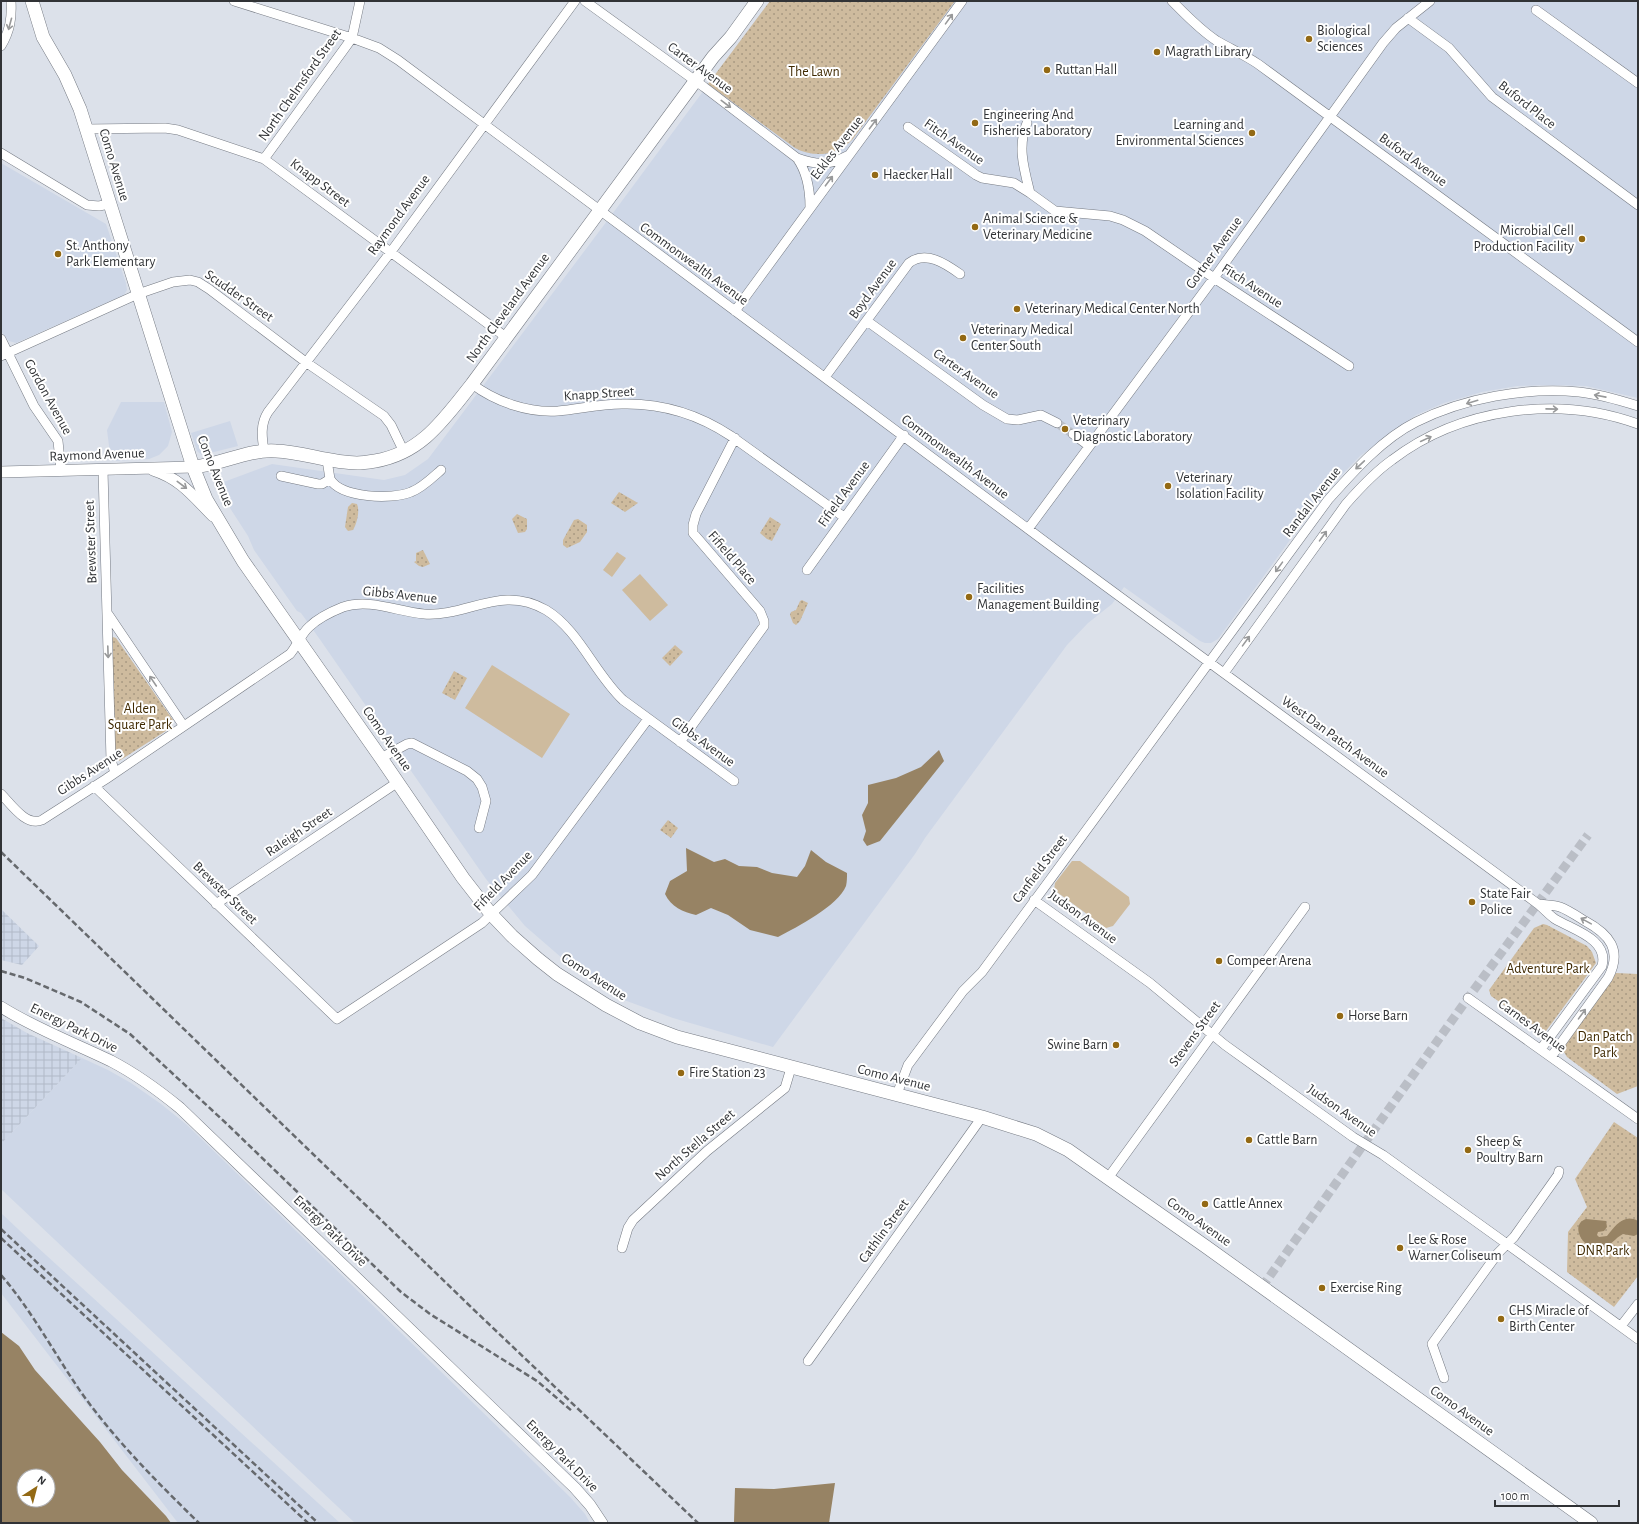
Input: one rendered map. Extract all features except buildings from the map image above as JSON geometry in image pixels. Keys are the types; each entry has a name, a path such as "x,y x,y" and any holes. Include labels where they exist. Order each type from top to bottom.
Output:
{"main road":[{"name":"Como Avenue","path":"32,1 43,37 71,85 193,467 206,499 243,561 398,782 463,878 492,914 522,945 557,974 599,1001 628,1017 677,1037 982,1117 1019,1128 1054,1142 1108,1178 1591,1523"},
{"name":"North Cleveland Avenue","path":"193,467 206,466 229,458 264,451 276,451 327,460 357,463 384,459 416,446 430,434 472,384 695,81 713,57 731,37 757,1"}],"street":[{"path":"1,46 6,38 11,23 12,1"},
{"name":"Commonwealth Avenue","path":"234,1 352,38 379,48 398,60 1028,529 1116,592"},
{"name":"North Chelmsford Street","path":"264,159 352,38 360,1"},
{"name":"Raymond Avenue","path":"264,451 262,426 265,416 390,253 575,1"},
{"name":"Carter Avenue","path":"585,1 797,158 802,165 807,181 810,207"},
{"name":"Eckles Avenue","path":"735,311 962,1"},
{"name":"Buford Avenue","path":"1172,1 1201,29 1217,41 1258,64 1638,342"},
{"name":"Gortner Avenue","path":"1028,529 1214,278 1383,43 1408,18 1430,1"},
{"path":"1536,10 1637,81"},
{"name":"Buford Place","path":"1408,18 1449,48 1492,97 1638,205"},
{"path":"1027,123 1021,141 1023,161 1030,193"},
{"name":"Fitch Avenue","path":"908,127 976,175 982,178 1014,183 1055,212 1110,216 1134,225 1156,237 1214,278 1349,366"},
{"name":"Knapp Street","path":"86,129 165,128 178,130 264,159 506,337"},
{"path":"1,154 87,205 99,206 109,204"},
{"name":"Carter Avenue","path":"797,158 814,164 830,163 849,155"},
{"name":"Boyd Avenue","path":"825,377 909,263 914,259 922,258 939,261 960,274"},
{"name":"Scudder Street","path":"5,354 138,294 181,280 198,282 384,416 391,425 404,452"},
{"name":"Carter Avenue","path":"867,321 983,405 1007,419 1018,420 1042,415 1058,423"},
{"name":"Gordon Avenue","path":"1,339 5,354 34,406 58,441 61,471"},
{"name":"Knapp Street","path":"472,384 485,393 507,402 538,410 557,411 621,404 639,404 663,407 704,420 735,438 844,517"},
{"name":"Randall Avenue","path":"1209,662 1328,500 1349,476 1383,444 1416,422 1456,406 1481,399 1514,393 1548,391 1579,392 1610,398 1638,406"},
{"name":"Randall Avenue","path":"1224,673 1346,504 1361,487 1392,460 1420,442 1458,424 1484,417 1546,409 1576,410 1607,415 1638,424"},
{"path":"1073,434 1089,446"},
{"path":"1397,434 1407,450"},
{"name":"Fifield Avenue","path":"807,570 904,436"},
{"name":"Fifield Place","path":"680,742 763,629 765,623 762,615 695,536 692,529 700,507 735,438"},
{"path":"327,460 330,479 334,485 345,491 365,494 396,496 411,492 419,488 441,470"},
{"name":"Raymond Avenue","path":"1,472 193,467"},
{"path":"147,469 167,476 183,485 218,521"},
{"name":"Brewster Street","path":"103,470 112,760 115,773"},
{"path":"281,476 318,484 322,484 330,479"},
{"name":"West Dan Patch Avenue","path":"1116,592 1538,904 1553,918 1594,941 1601,950 1603,961 1599,972 1540,1049"},
{"name":"Gibbs Avenue","path":"1,794 25,818 30,821 37,822 115,773 183,725 290,654 309,626 338,609 352,605 371,605 414,613 432,614 456,612 494,601 508,600 525,602 546,610 562,623 610,687 623,700 734,781"},
{"path":"107,613 183,725"},
{"name":"Canfield Street","path":"897,1094 908,1065 963,991 982,972 1209,662"},
{"name":"Fifield Avenue","path":"337,1019 482,923 492,914 532,875 648,719"},
{"path":"381,758 407,744 412,743 471,773 480,783 486,796 486,806 479,828"},
{"name":"Raleigh Street","path":"216,904 398,782"},
{"name":"Brewster Street","path":"94,786 337,1019"},
{"name":"Judson Avenue","path":"1034,900 1150,983 1212,1034 1353,1137 1383,1155 1638,1339"},
{"name":"West Dan Patch Avenue","path":"1538,904 1560,907 1595,927 1607,936 1613,948 1614,964 1608,978 1551,1057"},
{"name":"Stevens Street","path":"1108,1178 1305,907"},
{"name":"Carnes Avenue","path":"1468,998 1638,1119"},
{"name":"Energy Park Drive","path":"1,1007 44,1031 93,1052 128,1070 161,1092 180,1108 575,1488 590,1505 602,1523"},
{"name":"North Stella Street","path":"622,1248 628,1228 633,1220 707,1151 785,1088 792,1068"},
{"name":"Cathlin Street","path":"808,1361 982,1117"},
{"path":"1444,1378 1432,1344 1498,1253 1514,1237 1558,1175 1559,1171"},
{"path":"1621,1326 1638,1304"}],"shaded area":[{"path":"770,1 1638,1 1638,398 1586,386 1517,386 1482,392 1444,403 1416,415 1360,456 1335,482 1306,518 1218,639 1211,643 1200,641 1124,587 1112,604 1088,623 1067,645 773,1047 673,1018 624,1000 570,965 525,926 486,879 321,641 301,613 297,611 254,550 248,536 228,505 219,486 221,483 272,464 384,480 405,475 428,459"},
{"name":"St. Anthony Park Elementary","path":"1,163 106,224 127,290 124,295 16,343 9,341 1,331"},
{"path":"121,402 164,402 172,432 168,446 159,455 149,459 111,461 107,430"},
{"path":"230,421 238,446 202,455 197,451 191,433"},
{"path":"939,750 944,761 880,841 867,846 863,840 866,831 862,815 868,803 868,785 896,778 921,767"},
{"path":"686,848 714,862 725,859 739,866 757,867 772,873 797,877 805,866 811,850 826,862 847,873 846,886 842,894 826,908 806,922 778,937 750,930 728,915 711,908 696,915 674,906 665,894 670,881 687,871"},
{"path":"1,909 39,946 22,965 1,960"},
{"path":"1,1018 27,1033 82,1058 1,1144"},
{"path":"82,1058 131,1083 187,1125 570,1497 585,1514 590,1523 355,1523 1,1189 1,1144"},
{"path":"1,1213 340,1523 178,1523 1,1293"},
{"path":"1586,1219 1606,1221 1607,1227 1604,1231 1598,1232 1597,1235 1599,1237 1607,1236 1620,1222 1628,1219 1638,1221 1638,1234 1634,1236 1623,1234 1608,1246 1596,1248 1585,1243 1581,1238 1579,1227 1581,1222"},
{"path":"1,1332 19,1346 35,1370 100,1442 122,1470 171,1523 1,1523"},
{"path":"835,1483 829,1523 734,1522 735,1488 774,1489"}],"green space":[{"name":"The Lawn","path":"770,1 955,1 852,140 846,145 832,152 817,154 795,148 708,84"},
{"path":"619,492 638,503 625,512 611,503"},
{"path":"352,503 357,504 358,517 353,530 348,531 345,527 348,507"},
{"path":"517,514 527,519 527,529 525,532 518,533 512,519"},
{"path":"770,517 781,524 772,541 760,533"},
{"path":"578,519 587,525 587,532 580,542 567,548 563,545 563,540 574,520"},
{"path":"423,550 430,564 423,567 414,562 416,561 416,553"},
{"path":"617,552 626,558 612,577 603,570"},
{"path":"640,574 668,605 650,621 622,590"},
{"path":"802,600 808,603 800,621 796,625 793,623 790,615 791,612 796,610 800,601"},
{"name":"Alden Square Park","path":"113,637 116,638 173,720 172,727 119,761 115,756"},
{"path":"675,645 683,652 670,666 662,658"},
{"path":"492,665 570,714 542,758 465,708"},
{"path":"454,671 467,678 455,700 442,693"},
{"path":"668,820 678,828 671,838 660,830"},
{"path":"1072,861 1080,861 1129,897 1130,904 1113,926 1106,928 1054,890 1055,883"},
{"name":"Adventure Park","path":"1543,924 1587,946 1592,952 1596,963 1546,1031 1541,1031 1491,996 1489,990 1534,928"},
{"name":"Dan Patch Park","path":"1616,973 1638,974 1638,1086 1617,1094 1567,1057 1564,1052 1565,1045"},
{"name":"DNR Park","path":"1614,1122 1638,1138 1638,1276 1614,1307 1567,1272 1568,1232 1587,1207 1575,1179"}],"tunnel":[{"path":"1057,423 1073,434"},
{"path":"1262,1287 1468,998 1588,835"}],"railway":[{"path":"1,852 472,1308 698,1523"},
{"path":"1,971 25,978 81,1002 130,1034 228,1125 401,1292 430,1314 537,1381 572,1411"},
{"path":"1,1229 318,1523"},
{"path":"1,1238 308,1523"},
{"path":"1,1275 13,1289 83,1395 96,1412 138,1462 199,1523"}],"place":[{"name":"Biological Sciences","path":"1309,39"},
{"name":"Magrath Library","path":"1157,52"},
{"name":"Ruttan Hall","path":"1047,70"},
{"name":"Engineering And Fisheries Laboratory","path":"975,123"},
{"name":"Learning and Environmental Sciences","path":"1252,133"},
{"name":"Haecker Hall","path":"875,175"},
{"name":"Animal Science & Veterinary Medicine","path":"975,227"},
{"name":"Microbial Cell Production Facility","path":"1582,239"},
{"name":"St. Anthony Park Elementary","path":"58,254"},
{"name":"Veterinary Medical Center North","path":"1017,309"},
{"name":"Veterinary Medical Center South","path":"963,338"},
{"name":"Veterinary Diagnostic Laboratory","path":"1065,429"},
{"name":"Veterinary Isolation Facility","path":"1168,486"},
{"name":"Facilities Management Building","path":"969,597"},
{"name":"State Fair Police","path":"1472,902"},
{"name":"Compeer Arena","path":"1219,961"},
{"name":"Horse Barn","path":"1340,1016"},
{"name":"Swine Barn","path":"1116,1045"},
{"name":"Fire Station 23","path":"681,1073"},
{"name":"Cattle Barn","path":"1249,1140"},
{"name":"Sheep & Poultry Barn","path":"1468,1150"},
{"name":"Cattle Annex","path":"1205,1204"},
{"name":"Lee & Rose Warner Coliseum","path":"1400,1248"},
{"name":"Exercise Ring","path":"1322,1288"},
{"name":"CHS Miracle of Birth Center","path":"1501,1319"}]}
